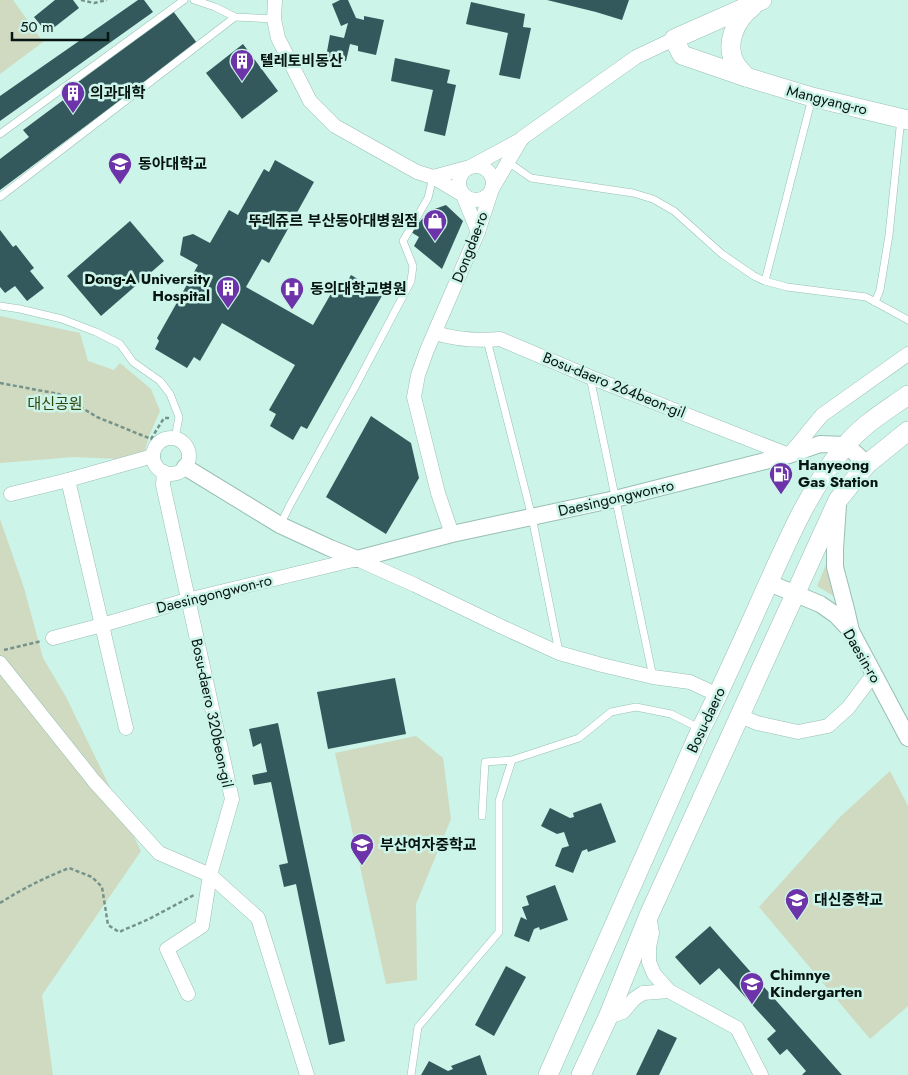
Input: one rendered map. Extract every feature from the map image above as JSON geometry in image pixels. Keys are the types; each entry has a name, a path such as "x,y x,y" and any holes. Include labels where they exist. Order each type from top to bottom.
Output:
{"main road":[{"path":"674,39 762,0"},
{"path":"746,77 734,60 732,53 733,34 744,14 762,0"},
{"name":"Mangyang-ro","path":"674,39 682,55 812,98 904,119"},
{"name":"Bosu-daero","path":"548,1075 701,729 718,696 798,519 814,489 846,445 868,423 908,395"},
{"name":"Bosu-daero","path":"581,1075 608,1018 649,915 838,500 867,464 908,431"}],"street":[{"path":"275,0 274,19 278,38 310,101 328,120 335,126 417,172 433,177 471,200 480,200 487,196 492,189 493,181 490,174 485,168 478,166 433,177"},
{"name":"Dongdae-ro","path":"452,534 438,493 414,397 418,375 478,232 492,189 522,138 636,58 674,39"},
{"path":"478,232 459,188 459,179 463,172 470,167 522,138"},
{"name":"Bosu-daero 264beon-gil","path":"435,333 444,336 486,340 500,339 590,377 789,455"},
{"path":"789,455 822,415 908,354"},
{"path":"175,438 183,442 188,450 188,459 185,467 179,472 171,474 164,472 156,466 153,456 156,446 160,442 164,439 175,438"},
{"name":"Daesingongwon-ro","path":"53,638 102,626 187,600 452,534 615,499 789,455 820,444 846,445"},
{"path":"846,445 867,464"},
{"path":"11,494 153,456"},
{"path":"185,467 280,525 415,585 559,653 653,677 690,682 718,696"},
{"name":"Bosu-daero 320beon-gil","path":"164,472 163,485 232,799 209,880 202,926 168,949 188,994"},
{"path":"68,480 126,728"},
{"path":"838,500 834,549 835,567 851,631"},
{"name":"Daesin-ro","path":"769,583 820,604 851,631 908,738"},
{"path":"0,663 94,782 159,853 209,880 258,918 307,1075"},
{"name":"Bosu-daero","path":"740,716 757,723 798,732 828,726 848,708 873,675"},
{"path":"649,915 652,933 649,946 649,962 654,974 669,991 737,1028 762,1075"},
{"path":"608,1018 623,1012 634,999 643,993 669,991"}],"lane":[{"path":"0,134 184,0"},
{"path":"194,0 215,6 235,17 274,19"},
{"path":"0,198 235,17"},
{"path":"765,281 812,98"},
{"path":"875,302 880,290 904,119"},
{"path":"508,162 531,178 633,193 653,199 674,211 722,254 754,276 787,287 866,298 908,320"},
{"path":"280,525 411,282 413,266 403,241 428,198 433,177"},
{"path":"0,306 62,319 96,332 120,344 133,362 160,381 170,394 179,417 175,438"},
{"path":"486,340 532,517 559,653"},
{"path":"590,377 653,677"},
{"path":"482,816 485,762 512,760 578,738 611,712 636,707 671,714 701,729"},
{"path":"411,1075 418,1027 499,932 499,801 512,760"}],"path":[{"path":"81,0 94,3 107,0"},
{"path":"0,383 59,394 97,417 151,439 164,418 179,417"},
{"path":"0,651 53,638"},
{"path":"0,903 24,888 69,868 92,877 102,887 108,925 119,932 172,908 209,880"}],"green space":[{"path":"0,0 13,0 43,42 0,74"},
{"name":"대신공원","path":"0,316 80,333 88,361 114,370 120,363 151,389 160,411 149,436 142,460 74,457 0,463"},
{"path":"0,519 24,588 43,658 66,697 141,851 42,995 53,1075 0,1075"},
{"path":"828,560 837,598 817,586"},
{"path":"416,736 443,758 451,819 416,904 417,980 386,984 335,753"},
{"path":"890,771 908,806 908,1006 870,1039 759,907 840,817"}],"building":[{"path":"55,0 73,0 79,8 47,33 34,17"},
{"path":"138,0 144,0 153,12 0,121 0,96"},
{"path":"340,0 348,0 356,18 364,20 364,16 384,20 376,55 358,51 358,46 350,44 346,61 326,57 330,35 344,38 348,23 341,26 332,4"},
{"path":"547,0 629,0 622,20"},
{"path":"471,2 525,14 523,27 531,28 520,79 499,75 508,33 466,24"},
{"name":"의과대학","path":"173,11 197,43 0,190 0,159 29,137 23,130 66,98 62,94"},
{"name":"텔레토비동산","path":"243,44 278,91 242,119 206,73"},
{"path":"395,58 450,70 447,83 456,85 445,136 424,131 433,90 391,81"},
{"name":"Dong-A University Hospital","path":"275,160 314,182 269,263 262,259 246,287 313,325 336,285 343,289 351,275 383,294 307,429 301,426 293,440 270,426 276,414 269,410 295,365 222,323 200,361 194,357 187,368 155,349 159,341 157,338 198,265 180,255 183,237 193,234 210,243 229,210 238,215 264,169 269,172"},
{"name":"뚜레쥬르 부산동아대병원점","path":"446,205 463,221 442,269 414,246 419,237 411,232 429,211"},
{"path":"130,221 164,261 101,316 67,276"},
{"path":"0,230 13,247 16,245 34,268 30,271 44,288 27,301 15,286 5,293 0,287"},
{"path":"371,416 411,443 419,478 386,534 326,497"},
{"path":"395,678 406,734 328,749 317,692"},
{"path":"278,723 345,1041 329,1045 296,884 284,887 279,865 288,863 271,782 254,785 252,775 267,772 261,743 253,747 249,729"},
{"path":"601,803 616,842 588,852 587,849 582,851 573,873 555,866 562,848 569,846 564,832 557,834 541,826 550,808 570,818 574,817 573,813"},
{"path":"555,885 568,920 540,930 539,927 534,929 529,942 514,936 521,917 527,920 522,907 529,905 526,896"},
{"path":"710,926 842,1075 802,1075 806,1071 787,1049 780,1055 767,1039 776,1031 719,968 700,985 675,957"},
{"path":"506,966 526,977 494,1036 475,1025"},
{"path":"658,1029 677,1038 659,1075 636,1075"},
{"path":"480,1055 487,1075 421,1075 429,1061 448,1071 453,1069 451,1066"}],"place":[{"name":"텔레토비동산","path":"242,82"},
{"name":"의과대학","path":"73,114"},
{"name":"동아대학교","path":"120,185"},
{"name":"뚜레쥬르 부산동아대병원점","path":"435,242"},
{"name":"Dong-A University Hospital","path":"228,309"},
{"name":"동의대학교병원","path":"292,310"},
{"name":"Hanyeong Gas Station","path":"781,495"},
{"name":"부산여자중학교","path":"362,866"},
{"name":"대신중학교","path":"797,921"},
{"name":"Chimnye Kindergarten","path":"752,1005"}]}
